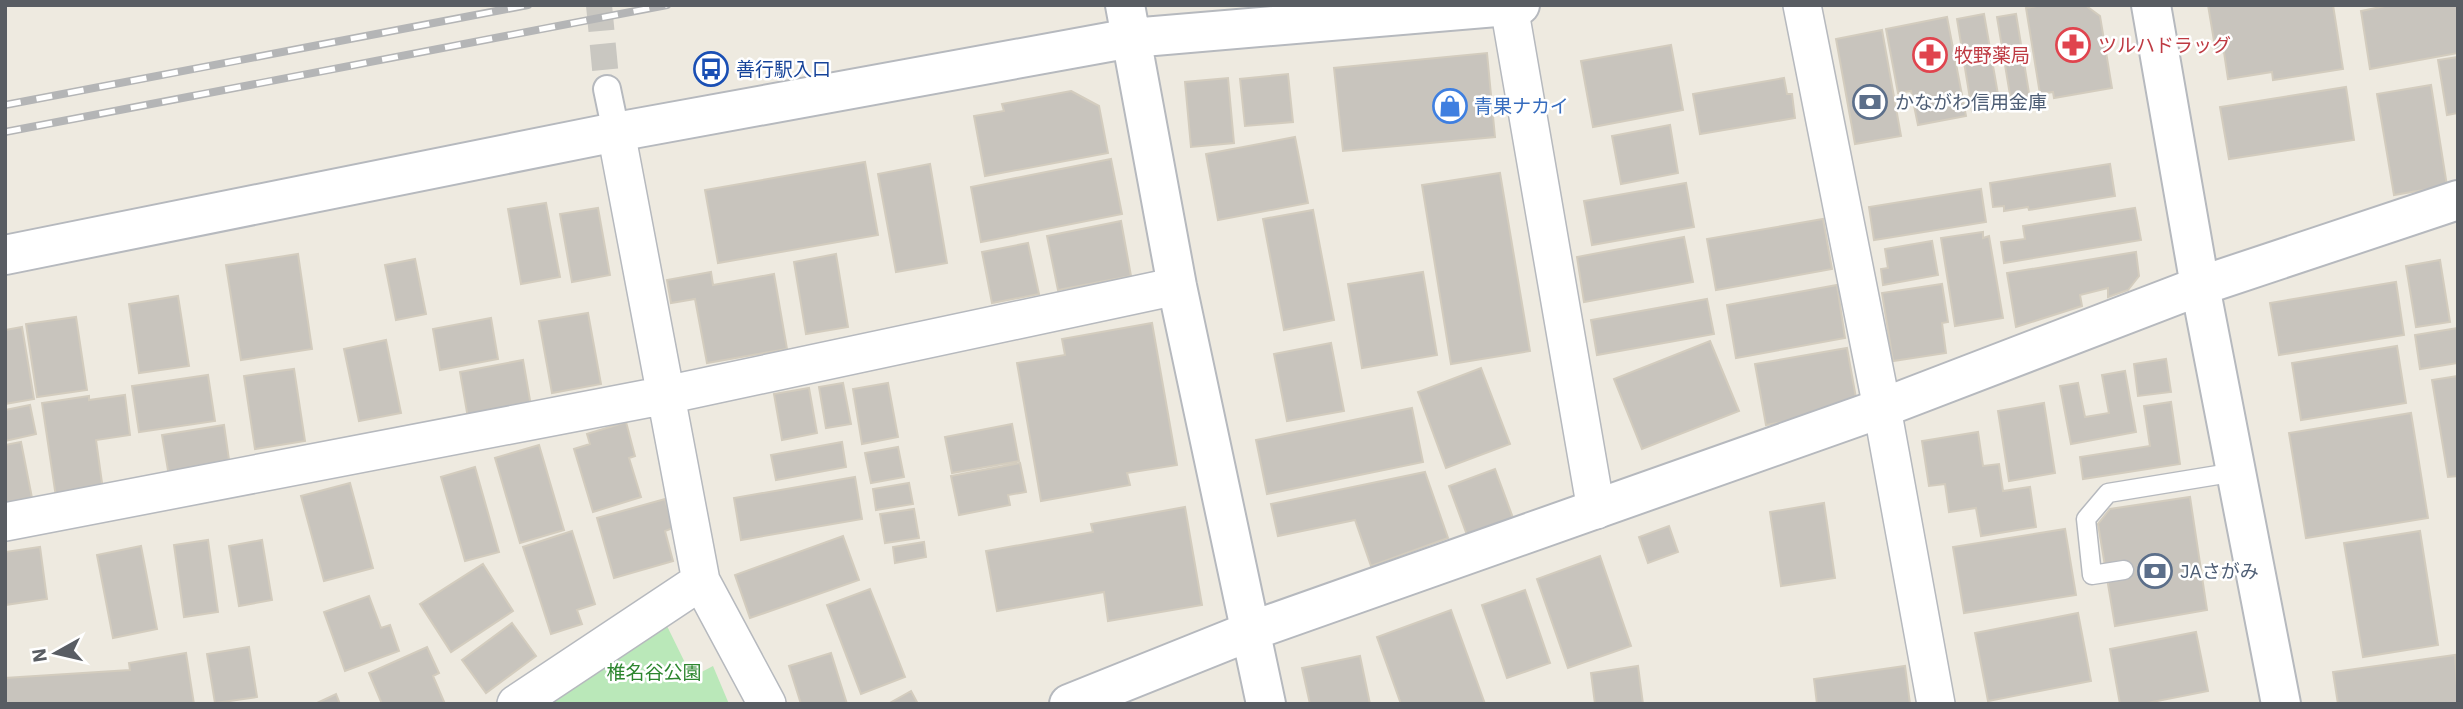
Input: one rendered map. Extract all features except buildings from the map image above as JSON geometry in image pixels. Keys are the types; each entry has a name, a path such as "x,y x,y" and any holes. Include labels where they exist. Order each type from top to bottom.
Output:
{"street":[{"path":"5,256 616,131 1128,22 1520,5"},
{"path":"1802,5 1882,408 1936,704"},
{"path":"2151,5 2200,286 2281,704"},
{"path":"1508,6 1596,510"},
{"path":"1128,22 1177,286 1266,704"},
{"path":"607,89 701,580 767,704"},
{"path":"1069,704 1251,631 1882,408 2200,286 2458,200"},
{"path":"5,522 666,395 1177,286"},
{"path":"516,704 701,580"}],"lane":[{"path":"2124,569 2092,575 2086,519 2108,493 2236,472"}],"green space":[{"name":"椎名谷公園","path":"667,626 692,677 713,666 729,704 548,704"}],"tunnel":[{"path":"599,5 607,89"}],"railway":[{"path":"5,105 528,5"},
{"path":"5,132 667,5"}],"place":[{"name":"ツルハドラッグ","path":"2073,45"},
{"name":"牧野薬局","path":"1930,55"},
{"name":"善行駅入口","path":"711,69"},
{"name":"かながわ信用金庫","path":"1870,102"},
{"name":"青果ナカイ","path":"1450,106"},
{"name":"JAさがみ","path":"2155,571"}]}
